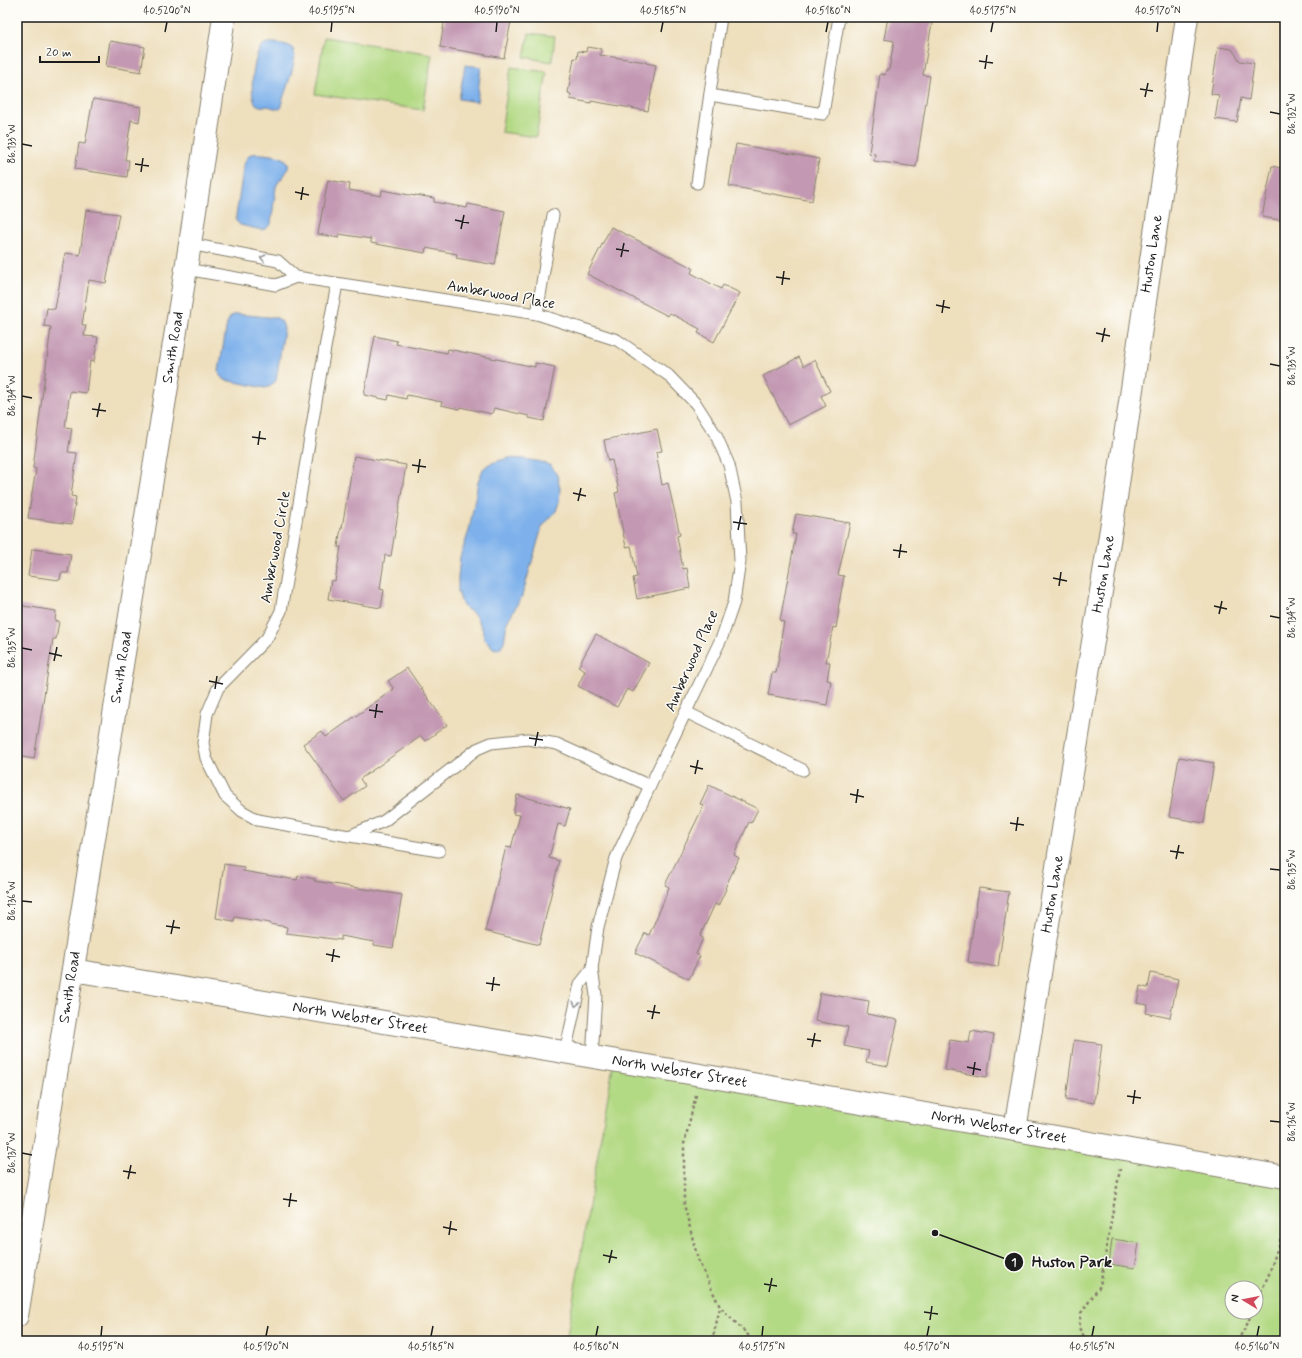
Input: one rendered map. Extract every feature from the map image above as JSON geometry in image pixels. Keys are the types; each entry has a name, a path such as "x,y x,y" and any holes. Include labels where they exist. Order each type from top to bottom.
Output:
{"street":[{"name":"Smith Road","path":"17,1316 190,244 224,17"},
{"name":"Huston Lane","path":"1015,1130 1114,512 1187,17"},
{"name":"North Webster Street","path":"73,970 701,1075 1285,1177"}],"lane":[{"path":"696,183 722,17"},
{"path":"710,95 823,114 839,17"},
{"path":"537,314 553,215"},
{"path":"186,269 276,285 296,277 278,261 190,244"},
{"name":"Amberwood Place","path":"296,277 537,314 617,340 668,375 696,404 716,435 729,465 737,502 740,561 734,602 722,637 616,858 598,927 592,969 596,995 592,1057"},
{"name":"Amberwood Circle","path":"337,284 281,611 267,638 218,688 207,714 203,744 206,758 225,796 242,811 258,820 440,851"},
{"path":"686,712 803,770"},
{"path":"349,836 384,821 477,749 491,743 528,739 557,744 650,786"},
{"name":"Amberwood Place","path":"565,1053 580,984 592,969"}],"path":[{"path":"701,1075 684,1144 684,1204 698,1260 720,1308 754,1341"},
{"path":"1087,1341 1079,1328 1082,1314 1100,1286 1123,1149"},
{"path":"1264,1285 1285,1226"},
{"path":"712,1341 720,1308"},
{"path":"1237,1341 1249,1320"}],"green space":[{"path":"529,33 555,36 552,62 524,57"},
{"path":"324,37 432,54 423,110 315,94"},
{"path":"511,67 547,72 536,137 501,132"},
{"path":"614,1060 1285,1177 1285,1341 566,1341"}],"water":[{"path":"268,43 281,44 291,47 294,53 293,67 282,102 282,107 280,109 269,106 259,106 256,104 252,93 253,74 257,56 263,45"},
{"path":"465,65 481,67 477,102 459,99"},
{"path":"251,154 264,154 280,157 284,158 288,163 287,171 276,187 271,224 262,230 240,225 236,221 244,164"},
{"path":"237,314 277,318 282,322 284,329 276,381 271,386 265,388 225,380 220,376 219,371 227,323 231,316"},
{"path":"508,458 542,462 551,466 557,475 560,488 559,502 556,511 542,527 522,596 507,622 504,642 500,648 497,649 493,648 484,638 482,628 475,615 463,606 458,592 458,578 460,557 469,531 478,482 483,469 489,464"}],"building":[{"path":"445,17 496,17 495,18 511,21 504,58 440,47"},
{"path":"888,17 933,17 923,75 930,76 916,167 874,161 875,154 869,153 880,74 885,75 886,70 889,70 894,41 884,39"},
{"path":"110,41 145,47 141,72 106,66"},
{"path":"587,47 601,49 600,55 656,65 648,111 591,101 591,103 570,99 571,94 568,93 574,58 577,59 578,51 586,52"},
{"path":"1218,47 1232,49 1240,61 1254,63 1249,100 1241,98 1237,122 1215,119 1219,95 1211,94"},
{"path":"93,99 141,107 139,122 131,120 125,160 129,160 127,177 75,169 79,143 85,144"},
{"path":"736,144 819,159 812,201 729,186"},
{"path":"1272,166 1285,169 1285,221 1262,217"},
{"path":"328,180 350,184 349,190 381,196 382,190 434,198 434,202 467,208 468,204 505,211 495,265 456,258 457,254 426,248 425,253 371,243 371,239 339,234 339,238 318,234"},
{"path":"86,210 119,214 106,283 89,280 82,325 86,325 84,336 98,337 94,362 90,361 86,393 70,391 65,427 72,428 68,452 77,453 71,496 76,497 72,524 28,518 36,469 33,468 51,327 44,326 47,308 55,309 65,253 80,255"},
{"path":"611,227 693,268 691,273 721,289 723,285 740,293 714,342 698,333 700,329 670,313 668,316 587,274"},
{"path":"375,336 397,341 396,344 431,351 447,353 448,349 535,367 535,363 555,367 544,421 494,408 492,414 460,407 459,409 441,405 442,402 407,395 406,399 389,395 388,400 364,395"},
{"path":"799,357 804,366 815,360 830,391 821,396 826,406 788,425 763,376"},
{"path":"657,429 662,451 656,452 662,485 668,483 680,535 677,536 683,569 687,568 690,588 637,599 633,578 637,577 631,546 626,547 615,493 619,492 612,460 608,461 604,440"},
{"path":"354,456 406,465 391,556 385,555 380,589 384,590 381,608 328,599 331,580 335,581 341,547 338,547"},
{"path":"796,514 850,523 838,575 844,576 836,628 833,627 826,662 830,662 827,680 831,681 827,705 768,695 772,673 776,673 782,639 784,622 780,621 796,534 792,534"},
{"path":"32,549 71,554 68,573 61,573 60,580 28,576"},
{"path":"17,605 56,611 55,621 59,621 56,639 53,639 34,759 17,756"},
{"path":"596,634 649,663 633,692 627,689 617,707 578,686 585,671 578,667"},
{"path":"407,668 447,725 425,741 421,736 360,779 365,786 344,801 303,744 322,731 326,737 394,689 388,681"},
{"path":"1179,757 1214,763 1204,823 1169,817"},
{"path":"709,785 758,809 751,823 749,822 734,855 739,858 725,888 726,889 718,906 715,904 700,936 703,938 696,954 700,956 689,979 635,953 645,933 649,935 669,887 665,885 704,805 700,804"},
{"path":"517,795 570,809 565,826 558,824 549,858 559,861 539,945 485,931 506,847 511,848 520,815 513,814"},
{"path":"224,864 244,867 243,871 260,874 297,880 298,876 315,879 314,881 402,895 393,948 374,945 374,942 341,936 341,940 286,933 287,927 235,917 234,921 216,918"},
{"path":"979,888 1009,892 998,967 968,962"},
{"path":"1151,973 1178,979 1170,1018 1146,1013 1148,1005 1137,1003 1140,986 1148,988"},
{"path":"820,993 869,1001 867,1014 898,1020 888,1066 866,1062 869,1051 844,1046 848,1027 815,1021"},
{"path":"971,1031 994,1035 987,1077 945,1070 950,1040 969,1043"},
{"path":"1074,1040 1102,1044 1094,1103 1066,1099"},
{"path":"1112,1239 1139,1243 1135,1268 1109,1264"}],"place":[{"name":"Huston Park","path":"935,1233"}]}
